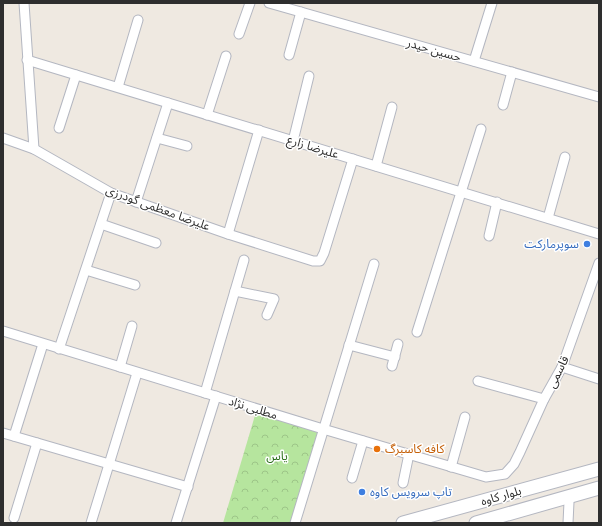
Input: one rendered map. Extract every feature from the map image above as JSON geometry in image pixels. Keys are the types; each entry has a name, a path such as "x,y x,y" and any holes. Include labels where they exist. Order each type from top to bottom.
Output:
{"main road":[{"path":"554,481 599,460"},
{"name":"بلوار کاوه","path":"403,523 599,469"},
{"name":"بلوار کاوه","path":"476,523 599,488"}],"street":[{"path":"24,3 34,149"},
{"path":"240,34 250,3"},
{"name":"حسین حیدر","path":"269,3 599,97"},
{"path":"474,61 492,3"},
{"path":"289,55 301,12"},
{"path":"118,87 138,20"},
{"path":"207,115 226,56"},
{"name":"علیرضا زارع","path":"27,60 599,234"},
{"path":"503,105 512,72"},
{"path":"59,128 76,75"},
{"path":"293,141 309,76"},
{"path":"136,202 168,103"},
{"path":"376,166 392,107"},
{"path":"417,332 481,129"},
{"path":"228,234 260,130"},
{"name":"علیرضا معظمی گودرزی","path":"3,138 34,149 111,193 228,234 313,261 320,261 324,253 353,159"},
{"path":"157,138 187,146"},
{"path":"548,218 566,156"},
{"path":"59,349 111,193"},
{"path":"489,236 496,202"},
{"path":"101,224 156,243"},
{"path":"205,393 244,260"},
{"name":"قاسمی","path":"505,474 514,464 544,399 562,368 599,263"},
{"path":"295,523 374,264"},
{"path":"86,270 134,285"},
{"path":"235,291 274,300 267,315"},
{"path":"120,367 132,326"},
{"name":"مطلبی نژاد","path":"3,331 323,429 486,477 505,474"},
{"path":"14,436 43,344"},
{"path":"349,345 394,362 398,344"},
{"path":"562,368 599,379"},
{"path":"91,523 137,372"},
{"path":"478,381 544,399"},
{"path":"176,523 216,396"},
{"path":"452,467 465,417"},
{"path":"3,433 188,486"},
{"path":"352,478 363,441"},
{"path":"14,518 37,443"},
{"path":"403,483 409,454"},
{"path":"568,523 569,502"}],"green space":[{"name":"یاس","path":"256,412 319,430 291,523 223,523"}],"place":[{"name":"سوپرمارکت","path":"587,244"},
{"name":"کافه کاسبرگ","path":"377,449"},
{"name":"تاپ سرویس کاوه","path":"362,492"}]}
